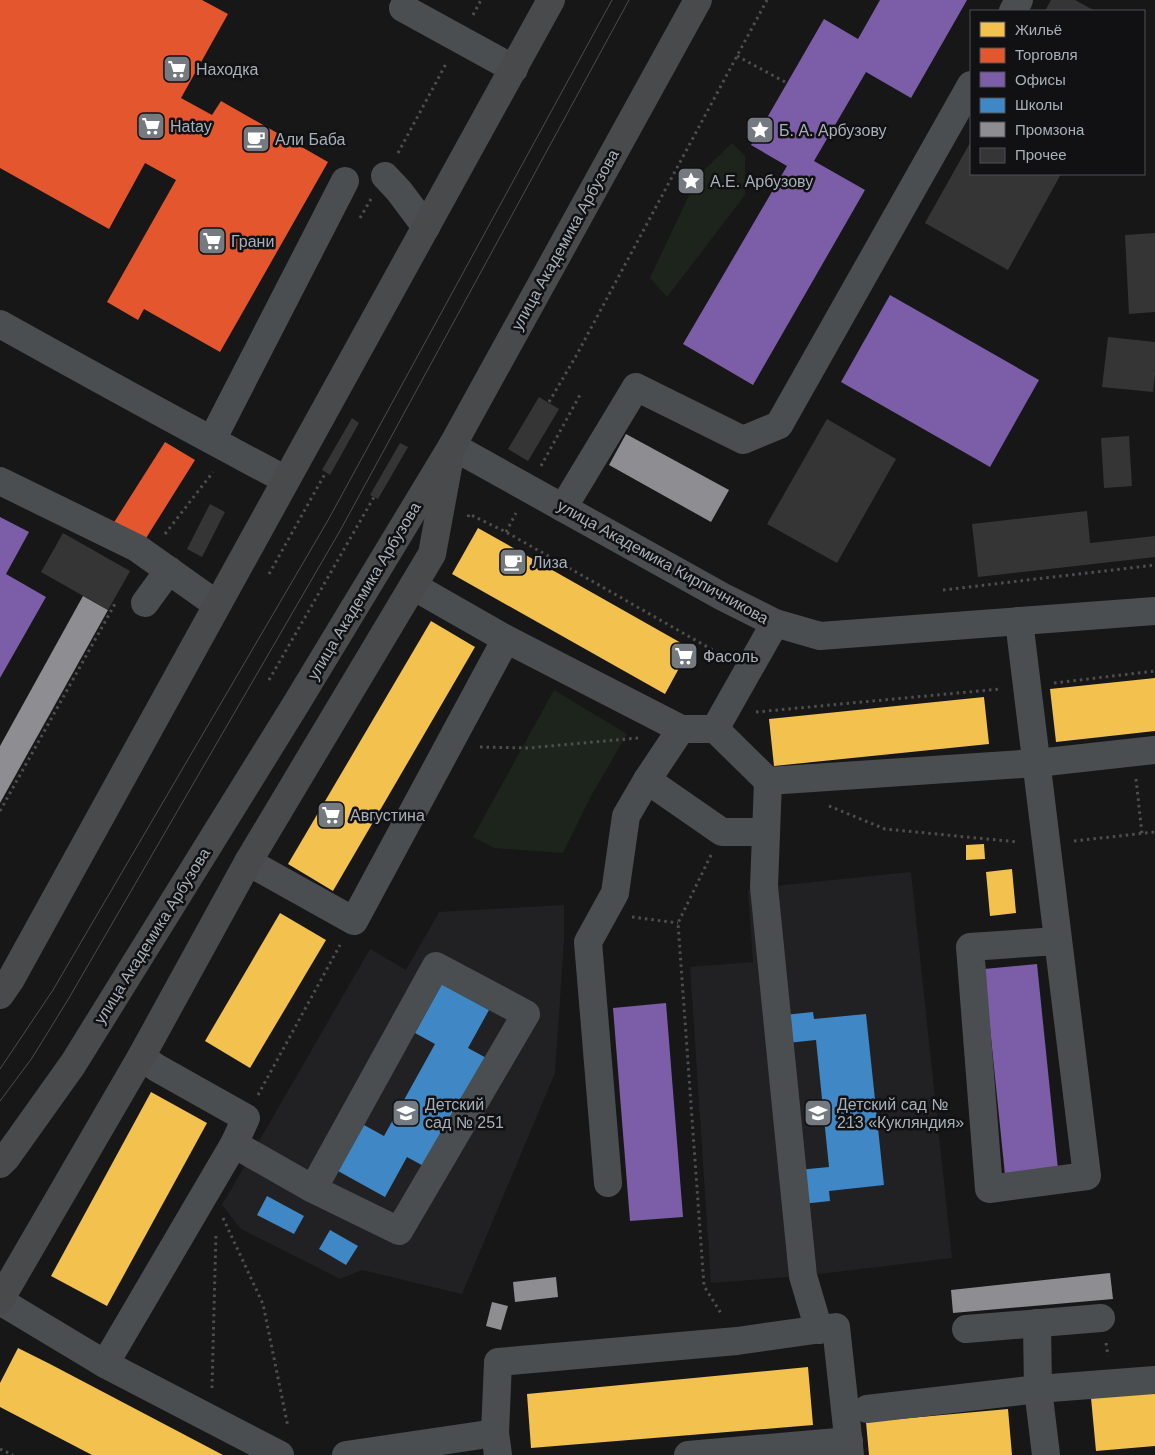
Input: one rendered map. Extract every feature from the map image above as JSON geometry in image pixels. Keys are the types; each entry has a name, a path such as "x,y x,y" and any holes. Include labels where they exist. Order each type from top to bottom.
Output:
{"main road":[{"path":"0,995 16,970 216,604 551,0"},
{"name":"улица Академика Арбузова","path":"0,1164 73,1064 291,712 452,446 698,0"},
{"path":"0,1301 141,1057 248,862 432,554 452,446"}],"street":[{"path":"404,8 514,69"},
{"path":"563,508 636,387 742,440 779,425 970,87"},
{"path":"385,176 426,227"},
{"path":"221,444 345,181"},
{"path":"0,324 286,480"},
{"name":"улица Академика Кирпичникова","path":"452,446 723,597 775,623 820,636 1155,610"},
{"path":"0,481 138,548 216,604"},
{"path":"132,600 159,563"},
{"path":"413,586 506,639 681,729 715,729 768,781 764,887 804,1276 819,1330"},
{"path":"1019,621 1087,1176 989,1189 970,947 1057,941"},
{"path":"715,729 775,623"},
{"path":"248,862 354,921 506,639"},
{"path":"608,1183 588,942 615,894 626,816 681,729"},
{"path":"768,781 1037,763 1144,751"},
{"path":"647,780 722,832 766,832"},
{"path":"234,1144 313,1189 399,1231 526,1014 436,966 313,1189"},
{"path":"105,1364 234,1144 246,1118 141,1057"},
{"path":"0,1301 105,1364 211,1420 284,1443"},
{"path":"966,1329 1102,1318"},
{"path":"1037,1323 1038,1389 1046,1455"},
{"path":"346,1455 496,1444 498,1362 737,1341 836,1328 849,1448 688,1455"},
{"path":"866,1409 1038,1389 1155,1380"}],"path":[{"path":"356,224 385,176 481,0"},
{"path":"549,402 576,356 767,0"},
{"path":"737,56 787,83"},
{"path":"541,467 581,393"},
{"path":"159,563 221,444"},
{"path":"269,574 326,472"},
{"path":"269,680 374,497"},
{"path":"506,532 517,512"},
{"path":"465,522 469,514 506,532 748,670 756,713 1027,686 1155,671"},
{"path":"943,590 1155,565"},
{"path":"0,811 132,600"},
{"path":"448,746 528,748 639,738"},
{"path":"1142,834 1144,751"},
{"path":"822,803 885,829 1046,845 1155,832"},
{"path":"722,832 678,923 704,1286 737,1341"},
{"path":"604,912 678,923"},
{"path":"246,1118 354,921"},
{"path":"220,1212 263,1304 284,1443"},
{"path":"211,1420 216,1223"},
{"path":"1102,1318 1113,1384"},
{"path":"0,1449 13,1455"}],"shaded area":[{"path":"732,143 745,156 745,195 667,297 650,278 698,176"},
{"path":"554,690 627,734 591,796 563,853 494,848 473,837"},
{"name":"Детский сад № 213 «Кукляндия»","path":"911,872 952,1258 803,1276 711,1283 690,967 753,962 748,890"},
{"name":"Детский сад № 251","path":"564,905 564,941 555,1073 462,1294 362,1270 340,1279 241,1229 222,1205 370,949 406,970 439,912"}],"building: Жильё":[{"path":"478,528 690,648 665,694 452,574"},
{"path":"431,621 475,647 333,891 288,864"},
{"path":"1155,678 1155,731 1056,742 1050,689"},
{"path":"984,697 989,744 774,766 769,719"},
{"path":"984,844 985,859 966,860 966,845"},
{"path":"1012,869 1016,913 990,916 986,872"},
{"path":"280,913 326,940 250,1068 205,1041"},
{"path":"151,1092 207,1123 107,1306 51,1276"},
{"path":"18,1348 223,1455 92,1455 0,1407 0,1383"},
{"path":"808,1367 813,1425 531,1448 527,1394"},
{"path":"1155,1392 1155,1446 1096,1451 1091,1398"},
{"path":"1008,1409 1012,1455 869,1455 866,1422"}],"building: Торговля":[{"path":"0,0 202,0 228,14 181,98 212,115 221,101 328,162 220,352 144,309 138,320 107,302 176,180 145,163 109,229 0,168"},
{"path":"165,442 195,460 143,543 113,524"}],"building: Офисы":[{"path":"880,0 967,0 911,98 866,72 814,161 865,190 753,385 683,344 787,166 751,145 824,19 858,39"},
{"path":"890,295 1039,380 990,467 841,382"},
{"path":"0,517 29,532 6,574 46,597 0,678"},
{"path":"1037,964 1058,1169 1005,1175 984,969"},
{"path":"666,1003 683,1217 630,1221 613,1008"}],"building: Школы":[{"path":"442,984 489,1010 468,1048 490,1060 429,1169 407,1157 385,1197 338,1171 364,1125 384,1136 435,1044 415,1033"},
{"path":"813,1012 814,1019 866,1014 884,1185 829,1191 830,1201 802,1204 798,1170 829,1167 816,1040 787,1043 784,1015"},
{"path":"267,1196 304,1216 294,1234 257,1215"},
{"path":"330,1230 358,1246 346,1265 319,1249"}],"building: Промзона":[{"path":"626,434 729,490 711,522 609,465"},
{"path":"83,596 108,610 0,803 0,746"},
{"path":"1110,1273 1113,1299 953,1313 951,1290"},
{"path":"556,1277 558,1297 515,1302 513,1282"},
{"path":"492,1302 508,1306 501,1330 486,1326"}],"building: Прочее":[{"path":"1051,0 1075,0 1093,10 1046,10"},
{"path":"970,143 970,175 1060,175 1008,270 925,223"},
{"path":"1155,233 1155,312 1129,314 1125,235"},
{"path":"1108,337 1155,342 1153,392 1102,387"},
{"path":"539,397 559,409 528,461 508,449"},
{"path":"352,418 359,423 330,475 322,470"},
{"path":"827,419 896,459 837,563 767,524"},
{"path":"1129,436 1132,486 1104,488 1101,438"},
{"path":"400,443 408,447 378,499 370,495"},
{"path":"210,504 225,512 202,557 187,549"},
{"path":"1087,511 1090,543 1155,536 1155,557 978,577 972,524"},
{"path":"63,533 130,571 108,610 41,572"}],"tram line":[{"path":"0,1069 53,990 327,522 612,0"},
{"path":"0,1101 32,1058 69,998 341,529 629,0"}],"place":[{"name":"Находка","path":"177,69"},
{"name":"Hatay","path":"151,126"},
{"name":"Б. А. Арбузову","path":"760,130"},
{"name":"Али Баба","path":"256,139"},
{"name":"А.Е. Арбузову","path":"691,181"},
{"name":"Грани","path":"212,241"},
{"name":"Лиза","path":"513,562"},
{"name":"Фасоль","path":"684,656"},
{"name":"Августина","path":"331,815"},
{"name":"Детский сад № 251","path":"406,1113"},
{"name":"Детский сад № 213 «Кукляндия»","path":"818,1113"}]}
